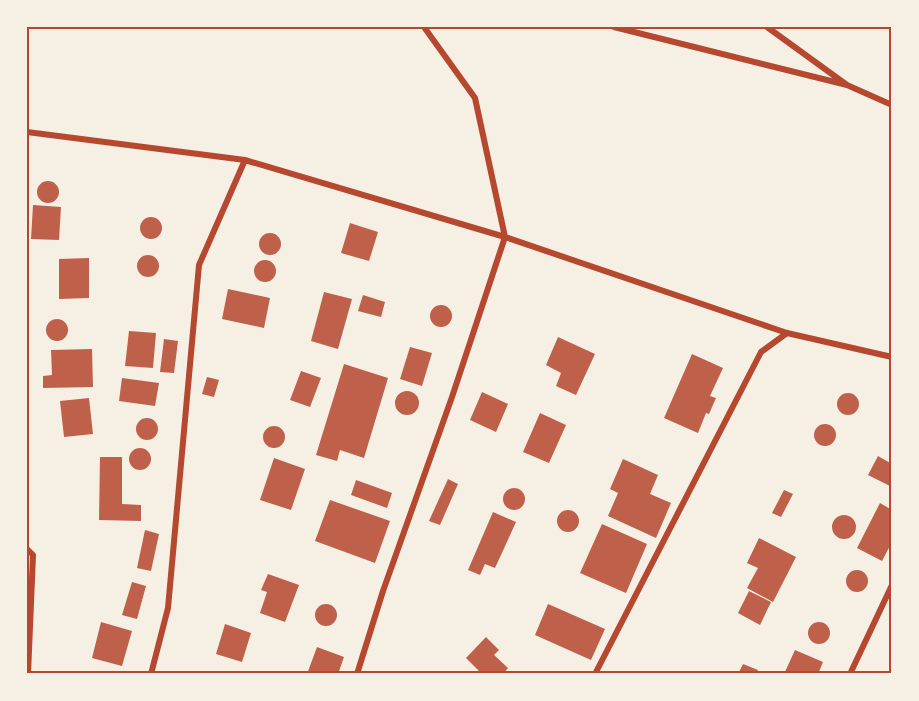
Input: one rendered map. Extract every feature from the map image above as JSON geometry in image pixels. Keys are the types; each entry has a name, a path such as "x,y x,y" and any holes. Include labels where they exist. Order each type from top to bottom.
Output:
{"street":[{"path":"357,674 383,591 452,397 505,237 475,98 424,27"},
{"path":"614,27 847,85 892,105"},
{"path":"767,27 847,85"},
{"path":"27,132 244,160 505,237 787,333 892,357"},
{"path":"151,674 168,608 199,265 244,160"},
{"path":"595,674 761,352 787,333"},
{"path":"27,549 33,555 28,674"},
{"path":"850,674 892,585"}],"building":[{"path":"48,181 56,184 59,192 56,200 48,203 40,200 37,192 40,184"},
{"path":"33,205 61,207 59,240 31,239"},
{"path":"151,217 159,220 162,228 159,236 151,239 143,236 140,228 143,220"},
{"path":"350,223 378,232 369,261 341,253"},
{"path":"270,233 278,236 281,244 278,252 270,255 262,252 259,244 262,236"},
{"path":"148,255 156,258 159,266 156,274 148,277 140,274 137,266 140,258"},
{"path":"89,258 89,298 59,299 59,259"},
{"path":"265,260 275,267 276,271 269,281 265,282 255,275 254,271 261,261"},
{"path":"228,289 270,298 264,328 222,319"},
{"path":"324,292 352,299 338,349 311,341"},
{"path":"363,295 385,302 381,317 358,311"},
{"path":"441,305 449,308 452,316 449,324 441,327 433,324 430,316 433,308"},
{"path":"57,319 65,322 68,330 65,338 57,341 49,338 46,330 49,322"},
{"path":"129,331 156,333 153,368 125,366"},
{"path":"558,337 595,354 576,395 556,386 561,373 546,365"},
{"path":"164,339 178,341 174,373 160,372"},
{"path":"410,347 432,353 422,386 400,379"},
{"path":"92,349 93,387 43,388 43,376 52,375 51,350"},
{"path":"692,354 723,368 710,396 716,398 709,414 706,413 698,433 664,418"},
{"path":"344,364 388,378 364,458 340,450 337,461 316,455"},
{"path":"301,371 321,378 310,407 290,400"},
{"path":"207,377 219,380 214,397 202,394"},
{"path":"122,378 159,383 155,406 119,401"},
{"path":"407,391 416,394 419,403 416,412 407,415 398,412 395,403 398,394"},
{"path":"482,392 508,404 496,432 470,420"},
{"path":"848,393 856,396 859,404 856,412 848,415 840,412 837,404 840,396"},
{"path":"89,398 93,434 64,437 60,401"},
{"path":"540,413 566,425 549,463 523,452"},
{"path":"147,418 155,421 158,429 155,437 147,440 139,437 136,429 139,421"},
{"path":"825,424 835,431 836,435 829,445 825,446 815,439 814,435 821,425"},
{"path":"274,426 282,429 285,437 282,445 274,448 266,445 263,437 266,429"},
{"path":"140,448 148,451 151,459 148,467 140,470 132,467 129,459 132,451"},
{"path":"878,456 892,464 892,487 868,475"},
{"path":"100,457 122,457 122,504 141,505 141,521 99,520"},
{"path":"274,458 305,469 291,510 260,500"},
{"path":"623,459 658,475 650,494 671,503 656,538 608,516 618,493 610,489"},
{"path":"448,479 458,484 440,525 429,521"},
{"path":"356,480 392,493 387,508 351,495"},
{"path":"514,488 522,491 525,499 522,507 514,510 506,507 503,499 506,491"},
{"path":"784,490 793,494 781,517 772,513"},
{"path":"330,500 390,521 375,563 315,541"},
{"path":"880,503 892,510 892,542 882,561 857,548"},
{"path":"568,510 576,513 579,521 576,529 568,532 560,529 557,521 560,513"},
{"path":"493,512 516,522 495,568 485,564 480,575 468,570"},
{"path":"844,515 853,518 856,527 853,536 844,539 835,536 832,527 835,518"},
{"path":"602,524 647,544 626,593 580,573"},
{"path":"145,530 159,534 151,571 137,568"},
{"path":"759,538 796,557 773,602 747,588 758,568 747,563"},
{"path":"857,570 865,573 868,581 865,589 857,592 849,589 846,581 849,573"},
{"path":"268,574 299,585 285,622 260,613 267,592 261,590"},
{"path":"132,582 146,586 137,619 122,615"},
{"path":"749,591 771,602 760,625 738,613"},
{"path":"326,604 334,607 337,615 334,623 326,626 318,623 315,615 318,607"},
{"path":"548,604 605,629 591,660 535,635"},
{"path":"101,622 132,631 122,666 92,658"},
{"path":"819,622 827,625 830,633 827,641 819,644 811,641 808,633 811,625"},
{"path":"225,624 251,633 242,662 216,654"},
{"path":"486,637 499,650 494,655 508,668 503,674 482,674 466,658"},
{"path":"317,647 344,657 338,674 307,674"},
{"path":"795,650 823,662 818,674 784,674"},
{"path":"743,664 758,670 756,674 738,674"}]}
